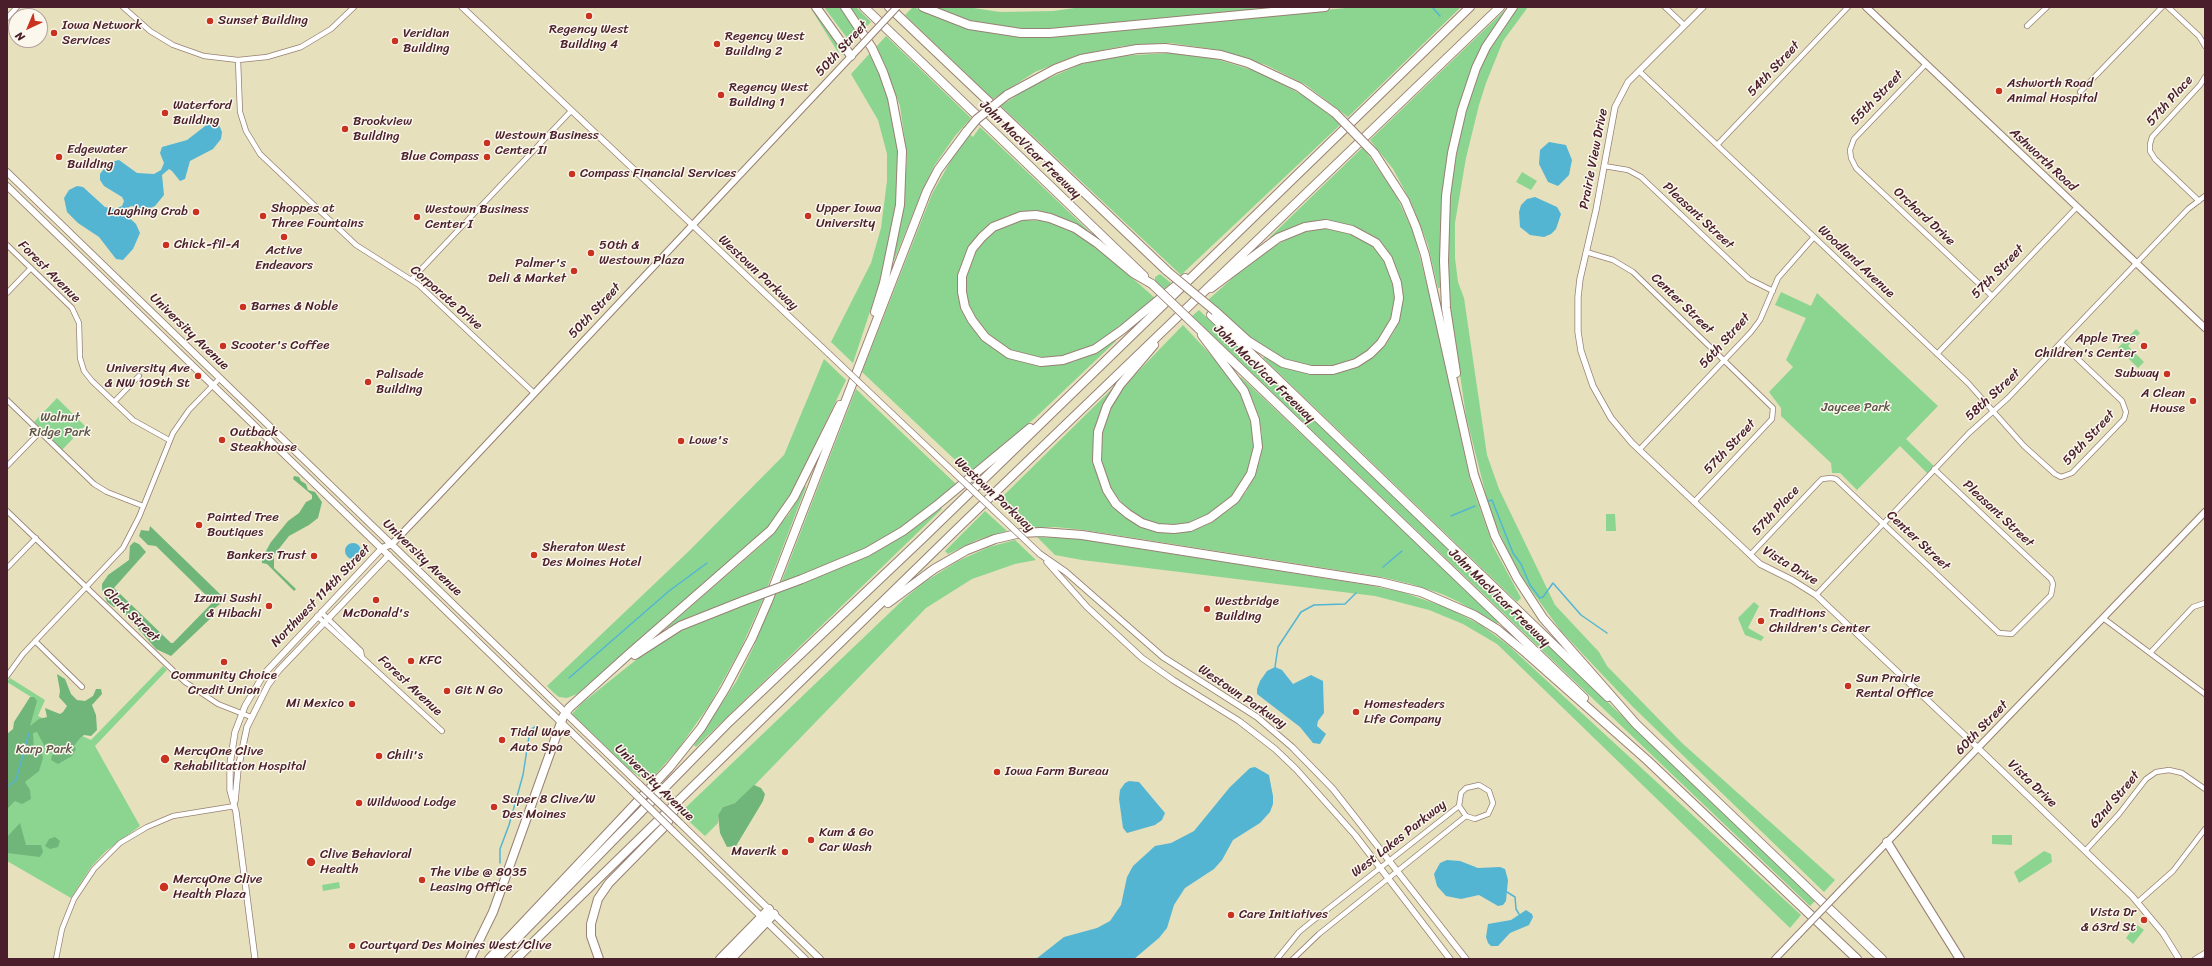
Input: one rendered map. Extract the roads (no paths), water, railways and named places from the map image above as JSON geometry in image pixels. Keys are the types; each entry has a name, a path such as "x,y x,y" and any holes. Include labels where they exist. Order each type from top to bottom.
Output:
{"highway":[{"path":"816,7 851,56"},
{"path":"845,7 872,48 884,72 894,104 902,151 902,178 899,212 884,283 869,331 868,343"},
{"name":"John MacVicar Freeway","path":"864,7 1527,641 1647,760"},
{"name":"John MacVicar Freeway","path":"889,7 1213,313 1636,724"},
{"path":"923,7 969,25 1021,33 1050,33 1325,7"},
{"path":"497,959 729,722 923,538 1470,7"},
{"path":"516,959 593,882 680,800 1182,311 1500,7"},
{"path":"1459,410 1446,308 1444,262 1448,177 1462,110 1476,68 1486,46 1513,7"},
{"path":"489,959 669,768 714,709 752,638 927,191 948,154 967,131 1007,95 1055,69 1081,59 1109,53 1165,48 1207,52 1248,63 1299,87 1335,113 1374,153 1405,201 1416,227 1425,255 1474,475 1489,522 1517,578 1543,618 1636,724 1882,959"},
{"path":"1152,284 1132,273 1097,243 1075,228 1050,218 1036,215 1006,220 994,227 982,237 972,249 962,276 962,292 965,306 972,320 985,337 1000,349 1018,357 1042,362 1053,362 1085,354 1106,342 1227,243"},
{"path":"1202,293 1219,284 1278,238 1305,227 1319,225 1341,226 1352,230 1376,243 1388,259 1397,283 1399,298 1395,320 1382,343 1370,354 1356,363 1333,370 1311,370 1282,363 1248,341 1213,313"},
{"path":"1182,311 1113,395 1102,418 1097,437 1097,462 1107,490 1116,504 1142,523 1158,528 1174,529 1190,526 1219,513 1235,499 1247,482 1257,456 1258,432 1256,420 1244,391 1207,344 1198,328"},
{"path":"470,959 494,912 560,721 566,713 596,685 771,530 794,497 860,365"},
{"path":"596,685 658,638 680,626 867,552 903,530 936,506 1065,400"},
{"path":"850,634 907,588 950,559 967,550 995,539 1021,533 1041,532 1082,534 1380,582 1421,592 1448,602 1498,630 1647,760 1857,959"},
{"path":"599,959 591,936 591,924 598,899 609,883 666,825 680,800"},
{"path":"1887,842 1960,959"},
{"path":"720,959 772,912"},
{"path":"731,959 764,919"}],"main road":[{"name":"50th Street","path":"392,544 691,224 897,7"},
{"name":"Ashworth Road","path":"1867,7 2205,328"},
{"name":"University Avenue","path":"7,172 820,959"},
{"name":"University Avenue","path":"7,186 806,959"},
{"name":"60th Street","path":"1775,959 2205,512"},
{"name":"Northwest 114th Street","path":"382,548 392,544"},
{"name":"Northwest 114th Street","path":"389,555 392,544"}],"street":[{"path":"7,18 17,7"},
{"path":"123,7 150,31 173,45 204,56 238,60 267,57 301,47 331,29 354,7"},
{"name":"Westown Parkway","path":"462,7 1040,554 1087,607 1142,658 1173,680 1239,721 1286,759 1312,785 1355,835 1387,879 1450,959"},
{"path":"1665,7 1684,26"},
{"name":"Prairie View Drive","path":"1586,252 1615,107 1623,89 1703,7"},
{"name":"54th Street","path":"1717,145 1848,7"},
{"path":"2027,26 2047,7"},
{"path":"2080,92 2162,7"},
{"path":"2168,7 2199,36 2205,46"},
{"name":"Corporate Drive","path":"238,60 239,110 246,131 256,149 356,245 411,280 534,393"},
{"name":"55th Street","path":"1850,150 1854,138 1926,64"},
{"name":"Woodland Avenue","path":"1639,71 1968,383 2016,438 2053,473"},
{"name":"57th Place","path":"2199,201 2155,159 2150,151 2151,140 2205,77"},
{"path":"411,280 571,111"},
{"name":"Orchard Drive","path":"1850,150 1851,158 1856,168 1991,295"},
{"name":"Pleasant Street","path":"1604,166 1628,170 1641,177 1749,279 1773,291"},
{"name":"58th Street","path":"1816,595 1934,469 1992,411 2008,398 2188,209 2205,196"},
{"name":"57th Street","path":"1937,354 1991,295 2077,207"},
{"name":"56th Street","path":"1640,450 1760,320 1778,278 1814,237"},
{"name":"Forest Avenue","path":"7,245 72,308 78,323 80,358 84,370 92,381 143,427 170,440"},
{"name":"Center Street","path":"1586,252 1625,265 1770,404"},
{"name":"Vista Drive","path":"1586,252 1580,279 1578,313 1580,344 1586,369 1595,392 1611,418 1640,450 1750,555 1765,567 1792,580 1816,595 2086,850 2138,902 2163,933 2179,959"},
{"path":"7,294 31,268"},
{"name":"59th Street","path":"2053,473 2061,477 2072,473 2122,420 2126,412 2122,401 2061,343"},
{"path":"114,402 139,376"},
{"path":"7,676 35,641 123,548 143,506 170,440 189,410 220,378"},
{"path":"7,400 98,487 143,506"},
{"name":"57th Street","path":"1694,502 1772,419 1773,414 1770,404"},
{"path":"7,466 40,432"},
{"name":"Pleasant Street","path":"1934,469 2047,575 2052,584 2051,595 2015,632 2007,635 1999,633"},
{"name":"Center Street","path":"1818,483 1826,478 1836,479 1999,633"},
{"name":"57th Place","path":"1750,555 1818,483"},
{"name":"Clark Street","path":"7,511 185,682 218,704 251,717"},
{"path":"7,568 36,538"},
{"name":"Northwest 114th Street","path":"254,959 251,923 235,806 230,790 230,764 235,732 242,714 264,674 382,548"},
{"name":"Westown Parkway","path":"1040,554 1066,572 1163,657 1257,717 1284,740 1321,776 1398,871 1466,959"},
{"name":"Northwest 114th Street","path":"235,806 241,750 251,717 259,699 280,670 389,555"},
{"path":"2150,653 2193,607 2205,603"},
{"name":"Forest Avenue","path":"319,614 357,655 362,657 442,732"},
{"path":"2103,618 2205,694"},
{"path":"35,641 82,687"},
{"name":"62nd Street","path":"2086,850 2119,814 2151,775 2169,770 2187,776 2205,789"},
{"name":"West Lakes Parkway","path":"1277,959 1299,932 1459,806 1461,794 1470,786 1482,786 1491,794 1493,803 1488,814 1475,819 1466,816 1319,934 1293,959"},
{"path":"56,959 62,929 74,899 94,869 120,844 147,827 173,816 235,806"},
{"path":"1459,806 1466,816"},
{"path":"2138,902 2173,871 2205,829"},
{"path":"2195,959 2205,953"}],"water":[{"path":"209,123 219,125 222,132 221,139 213,149 190,161 185,179 180,181 169,169 162,175 164,195 155,206 146,210 132,206 124,209 124,213 136,224 140,233 133,249 123,260 116,259 99,237 78,223 67,212 64,198 69,190 77,186 83,187 105,207 115,209 122,206 124,201 122,197 104,186 100,180 100,174 106,166 111,162 119,160 137,173 154,174 161,170 164,163 160,153 162,147 187,140"},
{"path":"1549,142 1566,145 1572,160 1569,175 1558,186 1548,182 1539,164 1540,150"},
{"path":"1535,197 1557,207 1561,214 1556,229 1551,234 1544,237 1530,235 1520,227 1519,212 1521,205 1527,199"},
{"path":"350,543 356,543 361,548 359,557 356,559 350,559 345,554 345,548"},
{"path":"1275,667 1282,670 1293,684 1311,675 1323,681 1324,713 1318,721 1317,726 1326,734 1320,744 1313,743 1300,727 1257,694 1260,681 1267,671"},
{"path":"1255,767 1269,775 1273,796 1273,804 1270,812 1260,823 1233,840 1222,860 1214,869 1185,888 1174,905 1167,928 1159,938 1134,959 1036,959 1064,937 1097,928 1110,921 1121,905 1127,877 1133,866 1155,846 1171,843 1194,831 1230,787 1250,768"},
{"path":"1129,781 1139,782 1165,813 1162,820 1155,825 1127,833 1123,828 1119,799 1120,790 1125,783"},
{"path":"1447,860 1460,861 1478,868 1500,867 1505,869 1508,880 1506,901 1503,905 1498,906 1479,895 1461,899 1446,896 1437,886 1434,874 1440,863"},
{"path":"1526,910 1532,914 1533,917 1529,925 1510,933 1498,946 1491,946 1488,943 1486,937 1488,924 1511,920"}],"waterway":[{"path":"1432,7 1440,16"},
{"path":"1488,501 1492,500 1513,553 1521,564 1530,585 1540,598 1543,597 1553,583 1581,615 1607,633"},
{"path":"1451,516 1475,506"},
{"path":"1383,567 1402,551"},
{"path":"569,678 669,591 707,563"},
{"path":"1275,667 1278,647 1301,612 1314,605 1345,604 1356,593"},
{"path":"500,863 500,849 509,825 523,775 530,730 535,727"},
{"path":"7,787 16,780 29,733"},
{"path":"1507,892 1515,897 1516,909 1519,914"}],"place":[{"name":"Regency West Building 4","path":"589,16"},
{"name":"Sunset Building","path":"210,21"},
{"name":"Iowa Network Services","path":"54,33"},
{"name":"Veridian Building","path":"395,41"},
{"name":"Regency West Building 2","path":"717,44"},
{"name":"Ashworth Road Animal Hospital","path":"1999,91"},
{"name":"Regency West Building 1","path":"721,95"},
{"name":"Waterford Building","path":"165,113"},
{"name":"Brookview Building","path":"345,129"},
{"name":"Westown Business Center II","path":"487,143"},
{"name":"Edgewater Building","path":"59,157"},
{"name":"Blue Compass","path":"487,157"},
{"name":"Compass Financial Services","path":"572,174"},
{"name":"Laughing Crab","path":"196,212"},
{"name":"Shoppes at Three Fountains","path":"263,216"},
{"name":"Upper Iowa University","path":"808,216"},
{"name":"Westown Business Center I","path":"417,217"},
{"name":"Active Endeavors","path":"284,237"},
{"name":"Chick-fil-A","path":"166,245"},
{"name":"50th & Westown Plaza","path":"591,253"},
{"name":"Palmer's Deli & Market","path":"574,271"},
{"name":"Barnes & Noble","path":"243,307"},
{"name":"Scooter's Coffee","path":"223,346"},
{"name":"Apple Tree Children's Center","path":"2144,346"},
{"name":"Subway","path":"2167,374"},
{"name":"University Ave & NW 109th St","path":"198,376"},
{"name":"Palisade Building","path":"368,382"},
{"name":"A Clean House","path":"2193,401"},
{"name":"Outback Steakhouse","path":"222,440"},
{"name":"Lowe's","path":"681,441"},
{"name":"Painted Tree Boutiques","path":"199,525"},
{"name":"Sheraton West Des Moines Hotel","path":"534,555"},
{"name":"Bankers Trust","path":"314,556"},
{"name":"McDonald's","path":"376,600"},
{"name":"Izumi Sushi & Hibachi","path":"269,606"},
{"name":"Westbridge Building","path":"1207,609"},
{"name":"Traditions Children's Center","path":"1761,621"},
{"name":"KFC","path":"411,661"},
{"name":"Community Choice Credit Union","path":"224,662"},
{"name":"Sun Prairie Rental Office","path":"1848,686"},
{"name":"Git N Go","path":"447,691"},
{"name":"Mi Mexico","path":"352,704"},
{"name":"Homesteaders Life Company","path":"1356,712"},
{"name":"Tidal Wave Auto Spa","path":"502,740"},
{"name":"Chili's","path":"379,756"},
{"name":"MercyOne Clive Rehabilitation Hospital","path":"165,759"},
{"name":"Iowa Farm Bureau","path":"997,772"},
{"name":"Wildwood Lodge","path":"359,803"},
{"name":"Super 8 Clive/W Des Moines","path":"494,807"},
{"name":"Kum & Go Car Wash","path":"811,840"},
{"name":"Maverik","path":"785,852"},
{"name":"Clive Behavioral Health","path":"311,862"},
{"name":"The Vibe @ 8035 Leasing Office","path":"422,880"},
{"name":"MercyOne Clive Health Plaza","path":"164,887"},
{"name":"Care Initiatives","path":"1231,915"},
{"name":"Vista Dr & 63rd St","path":"2144,920"},
{"name":"Courtyard Des Moines West/Clive","path":"352,946"}],"park label":[{"name":"Jaycee Park","path":"1856,408"},
{"name":"Walnut Ridge Park","path":"60,426"},
{"name":"Karp Park","path":"44,750"}]}
